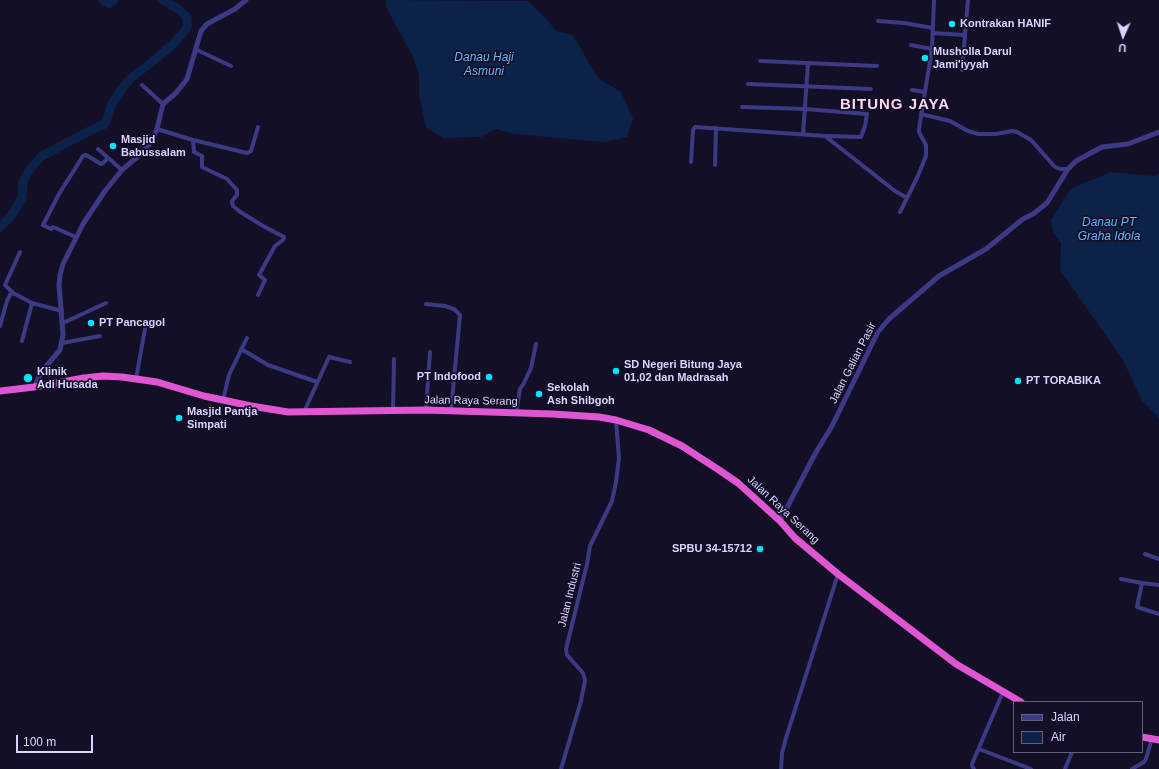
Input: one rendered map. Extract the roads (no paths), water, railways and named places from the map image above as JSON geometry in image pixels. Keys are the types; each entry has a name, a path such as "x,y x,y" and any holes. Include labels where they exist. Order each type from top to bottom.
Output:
{"highway":[{"name":"Jalan Raya Serang","path":"0,391 103,376 157,382 223,400 288,412 426,410 585,416 616,420 649,430 682,446 738,483 780,521 795,538 838,574 952,661 1019,701"},
{"path":"1143,737 1155,739"}],"street":[{"path":"34,387 42,371 59,352 62,343 63,323 59,285 62,264 83,224 105,191 122,170 142,153 152,141 157,129 163,104 176,93 187,79 201,31 207,24 235,9 246,0"},
{"path":"900,212 923,166 926,156 926,145 919,132 924,92 932,49 934,0"},
{"path":"962,70 968,0"},
{"path":"878,21 904,23 933,30 965,35"},
{"path":"911,45 932,49"},
{"path":"195,49 231,66"},
{"path":"760,61 877,66"},
{"path":"803,134 808,64"},
{"path":"748,84 871,89"},
{"path":"142,85 163,104"},
{"path":"912,90 924,92"},
{"path":"691,162 693,128 716,128 825,136 861,137 867,114 742,107"},
{"path":"921,114 950,121 968,131 978,134 996,134 1012,131 1017,132 1031,140 1056,167 1068,169"},
{"path":"157,129 194,140 250,153 258,127"},
{"path":"715,164 716,128"},
{"name":"Jalan Galian Pasir","path":"780,521 815,454 832,426 873,342 884,324 939,276 986,248 1023,219 1047,203 1068,169 1084,156 1102,147 1128,144 1159,132"},
{"path":"825,136 895,191 907,198"},
{"path":"194,140 194,152 202,156 202,167 222,175 237,190 237,195 232,201 233,206 238,211 284,238 275,246 259,275 265,280 258,295"},
{"path":"98,149 122,170"},
{"path":"76,237 53,227 51,229 43,225 59,194 83,156 86,155 102,164 108,158"},
{"path":"20,252 6,285 13,293 32,303 62,311"},
{"path":"0,326 7,301 13,293"},
{"path":"22,341 32,303"},
{"path":"63,323 106,303"},
{"path":"426,304 445,306 454,309 460,315 450,411"},
{"path":"136,379 145,329"},
{"path":"62,343 100,336"},
{"path":"223,400 229,376 247,338"},
{"path":"516,413 520,389 531,368 536,344"},
{"path":"241,350 268,365 317,382"},
{"path":"426,410 430,352"},
{"path":"304,412 329,357 350,362"},
{"path":"393,411 394,359"},
{"name":"Jalan Industri","path":"560,769 581,701 585,680 583,673 567,654 566,648 588,564 590,546 612,501 619,458 616,420"},
{"path":"1145,554 1159,559"},
{"path":"781,769 782,753 786,738 838,574"},
{"path":"1120,579 1159,585"},
{"path":"1142,583 1137,607 1159,614"},
{"path":"974,769 972,764 1003,692"},
{"path":"1132,769 1144,762 1155,739"},
{"path":"979,749 1031,769"},
{"path":"1066,769 1072,753"}],"water":[{"name":"Danau Haji Asmuni","path":"386,0 527,1 545,17 556,31 573,35 598,78 621,92 633,118 627,137 604,142 514,134 496,129 481,137 443,138 426,128 419,95 419,74 412,55 386,7"},
{"name":"Danau PT Graha Idola","path":"1111,172 1153,176 1159,174 1159,418 1142,401 1123,360 1060,270 1061,243 1053,232 1051,220 1070,189"}],"waterway":[{"path":"103,0 109,4 114,0"},
{"path":"0,227 10,217 22,198 23,181 30,169 42,156 105,124 112,104 122,88 132,77 174,43 187,28 187,17 177,8 162,0"}],"place":[{"name":"Kontrakan HANIF","path":"952,24"},
{"name":"Musholla Darul Jami'iyyah","path":"925,58"},
{"name":"Masjid Babussalam","path":"113,146"},
{"name":"PT Pancagol","path":"91,323"},
{"name":"SD Negeri Bitung Jaya 01,02 dan Madrasah","path":"616,371"},
{"name":"PT Indofood","path":"489,377"},
{"name":"Klinik Adi Husada","path":"28,378"},
{"name":"PT TORABIKA","path":"1018,381"},
{"name":"Sekolah Ash Shibgoh","path":"539,394"},
{"name":"Masjid Pantja Simpati","path":"179,418"},
{"name":"SPBU 34-15712","path":"760,549"}],"district":[{"name":"BITUNG JAYA","path":"895,105"}]}
